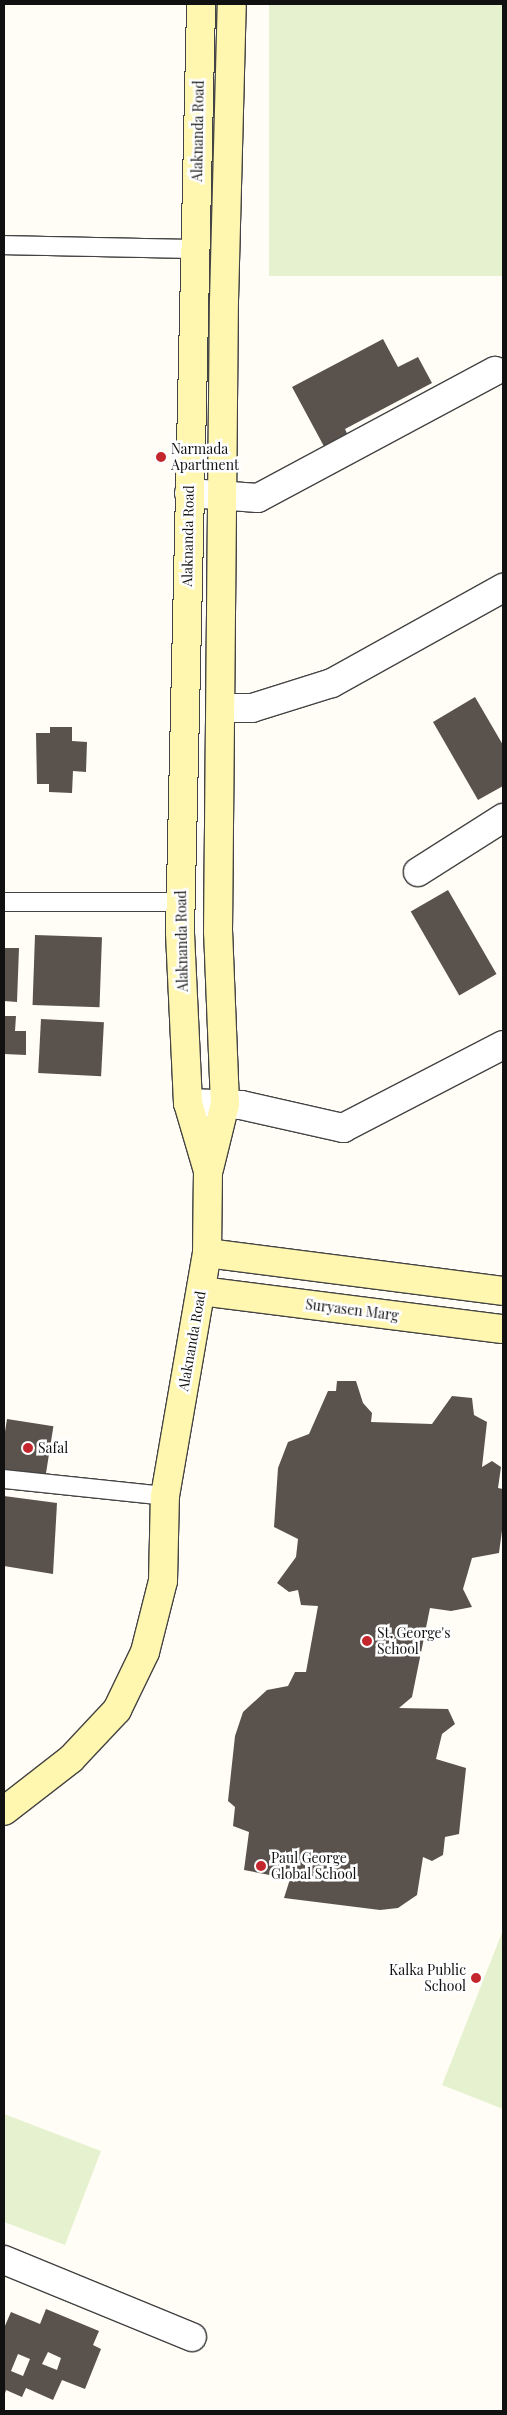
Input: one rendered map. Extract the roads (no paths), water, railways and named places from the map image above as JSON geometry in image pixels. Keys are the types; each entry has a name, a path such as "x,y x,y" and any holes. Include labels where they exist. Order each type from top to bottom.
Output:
{"street":[{"name":"Alaknanda Road","path":"4,1811 71,1759 117,1710 145,1652 163,1581 165,1496 208,1253 208,1171 188,1103 181,902 201,4"},
{"path":"208,1171 225,1104 218,932 222,708 222,495 232,4"},
{"path":"189,493 258,498 494,371"},
{"path":"222,708 252,708 332,683 503,588"},
{"path":"418,872 503,818"},
{"path":"188,1103 225,1104 289,1114 343,1128 503,1045"},
{"path":"208,1253 503,1291"},
{"name":"Suryasen Marg","path":"201,1291 503,1329"},
{"path":"4,2260 192,2337"}],"lane":[{"path":"4,245 195,249"},
{"path":"4,902 181,902"},
{"path":"4,1479 165,1496"}],"place":[{"name":"Narmada Apartment","path":"161,457"},
{"name":"Safal","path":"28,1448"},
{"name":"St. George's School","path":"367,1641"},
{"name":"Paul George Global School","path":"261,1866"},
{"name":"Kalka Public School","path":"476,1978"}]}
